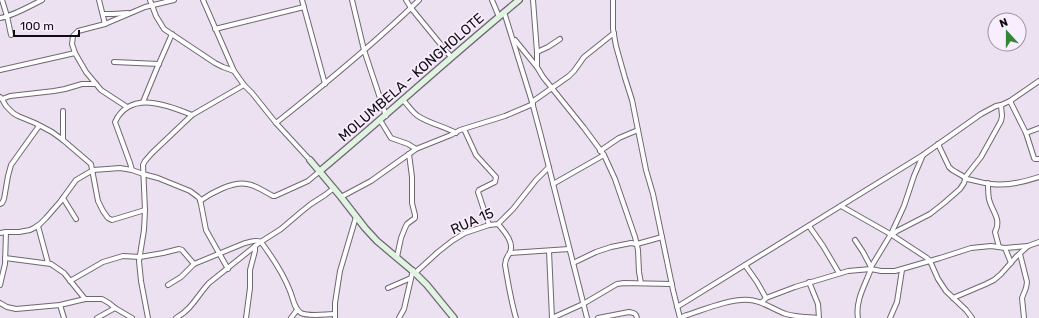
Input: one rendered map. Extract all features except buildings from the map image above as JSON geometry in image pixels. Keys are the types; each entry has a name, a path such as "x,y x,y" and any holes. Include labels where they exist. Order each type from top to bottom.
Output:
{"street":[{"path":"2,0 11,35"},
{"path":"0,18 42,0"},
{"path":"99,0 105,24"},
{"path":"150,0 159,23 164,28 215,63 234,71"},
{"path":"127,107 101,90 86,72 75,53 72,44 73,36 78,31 105,24 145,7 174,0"},
{"path":"203,0 234,71 244,85 276,124 320,171 365,228 414,271 454,318"},
{"path":"302,0 325,84"},
{"path":"352,0 364,50 386,116"},
{"path":"406,0 451,57"},
{"path":"276,124 325,84 419,0"},
{"path":"492,0 499,17"},
{"name":"MOLUMBELA - KONGHOLOTE","path":"320,171 386,116 451,57 519,0"},
{"path":"533,0 537,67"},
{"path":"613,0 614,33 632,100 646,170 653,194 677,307 681,318 727,303 748,300 762,302 788,314 818,318 818,304 809,282"},
{"path":"215,29 304,7"},
{"path":"504,12 513,38 550,167 587,318"},
{"path":"103,14 130,13"},
{"path":"342,197 371,180 416,149 464,129 505,116 532,103 569,76 584,57 614,33"},
{"path":"143,102 172,34"},
{"path":"513,38 604,155 615,178 637,244 641,283"},
{"path":"537,52 560,39"},
{"path":"0,70 75,53"},
{"path":"114,62 158,64"},
{"path":"677,307 923,154 981,114 1010,101 1039,81"},
{"path":"96,84 82,84 54,92 1,98 13,113 52,132 91,164 98,201 108,218 112,220 145,210"},
{"path":"148,318 140,271 145,210 143,165 158,147 192,115 244,85"},
{"path":"403,100 417,115 456,133"},
{"path":"1010,101 1026,133 1034,158 1039,159"},
{"path":"132,170 115,122 127,107 143,102 163,105 192,115"},
{"path":"892,234 930,214 960,188 968,173 981,157 1001,121 1001,105"},
{"path":"63,111 63,140"},
{"path":"380,120 392,138 408,144 416,149"},
{"path":"0,204 4,199 11,165 39,126"},
{"path":"1026,133 1039,128"},
{"path":"464,129 476,155 496,178 495,182 479,190 478,192 489,225"},
{"path":"600,150 619,138 638,130"},
{"path":"938,144 951,170 966,179 988,183 1009,184 1039,177"},
{"path":"397,257 405,228 407,224 415,218 412,203 412,177 409,154"},
{"path":"858,318 858,303 871,268 892,234 923,154"},
{"path":"553,184 604,155"},
{"name":"RUA 15","path":"414,271 452,240 465,233 489,225 498,224 513,209 536,180 550,167"},
{"path":"0,233 24,232 38,226 63,198 76,180 92,170 120,168 158,178 190,191 198,196 206,230 228,269"},
{"path":"200,201 227,187 240,183 248,184 275,196 308,181 320,171"},
{"path":"988,183 989,201 998,223 995,232 999,247"},
{"path":"0,188 6,188"},
{"path":"176,318 195,302 209,283 255,246 281,229 306,208 334,188"},
{"path":"63,198 76,219"},
{"path":"841,206 892,234 930,261 938,279 946,291 966,310 972,318"},
{"path":"168,285 181,277 194,264 219,253 254,241 259,241 262,242 280,268 297,310 302,314 335,316 335,303 340,272 356,217"},
{"path":"498,224 508,237 511,244 510,253 506,258 505,264 510,297 516,318"},
{"path":"38,226 48,263"},
{"path":"809,226 839,273"},
{"path":"0,285 5,258 6,232"},
{"path":"573,263 596,252 611,247 631,243 637,244 662,237"},
{"path":"855,240 871,268"},
{"path":"762,302 766,298 809,282 848,271 871,268 889,271 902,270 971,248 992,246 1005,248 1028,246 1039,242"},
{"path":"246,318 250,288 250,270 255,252 255,246"},
{"path":"953,298 994,280 1028,246"},
{"path":"1005,248 1011,263"},
{"path":"70,281 98,265 123,256 140,257 179,249 182,250 194,264"},
{"path":"510,253 569,249"},
{"path":"550,251 552,318 583,304 616,284 672,284"},
{"path":"1020,254 1027,282 1022,298 1024,318"},
{"path":"5,258 48,263 55,266 64,273 85,299"},
{"path":"746,265 766,298"},
{"path":"890,318 896,302 902,270"},
{"path":"399,318 404,309 414,271"},
{"path":"388,288 411,278"},
{"path":"0,303 7,307 16,309 60,305 85,299 102,299 132,318"},
{"path":"60,305 64,318"},
{"path":"97,318 115,308"},
{"path":"291,318 297,310"},
{"path":"598,318 629,312 634,313 637,318"},
{"path":"784,318 788,314"}]}
